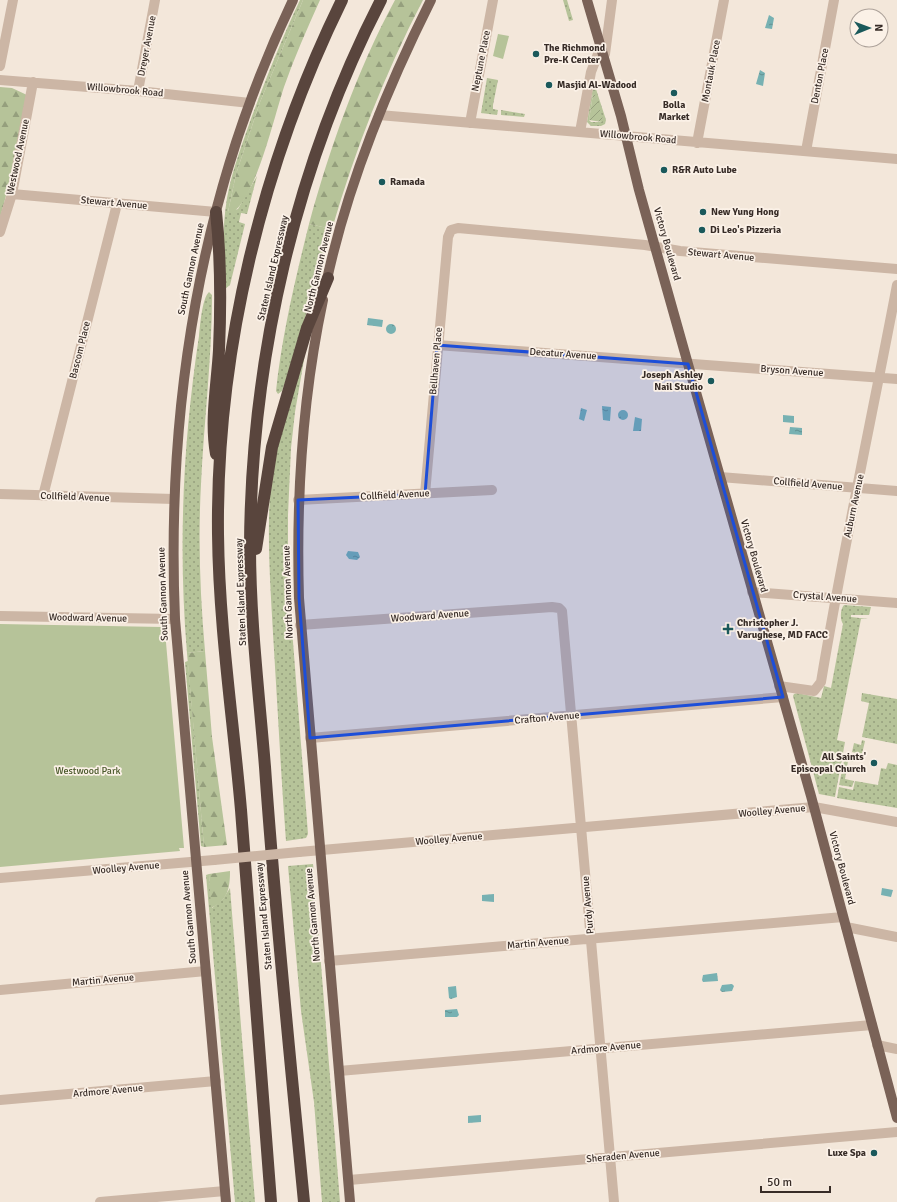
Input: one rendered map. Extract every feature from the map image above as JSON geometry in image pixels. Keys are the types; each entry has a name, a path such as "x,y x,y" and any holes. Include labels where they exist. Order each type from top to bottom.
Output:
{"highway":[{"name":"Staten Island Expressway","path":"272,1202 239,788 222,612 218,534 219,472 231,361 255,239 275,169 300,98 342,0"},
{"name":"Staten Island Expressway","path":"304,1202 274,894 251,580 251,497 256,441 266,364 280,288 299,210 318,149 347,74 381,0"},
{"path":"216,212 220,246 219,326 213,435 219,472"},
{"path":"251,580 272,447 307,328 328,278"}],"main road":[{"name":"South Gannon Avenue","path":"226,1202 175,619 173,545 177,433 185,364 199,284 216,212 250,102 293,0"},
{"name":"North Gannon Avenue","path":"350,1202 300,625 298,500 303,428 308,385 328,278 354,181 379,114 408,47 431,0"},
{"name":"Victory Boulevard","path":"587,0 752,592 814,807 897,1118"}],"street":[{"path":"0,66 13,0"},
{"name":"Dreyer Avenue","path":"138,91 156,0"},
{"name":"Neptune Place","path":"470,123 493,0"},
{"path":"604,58 612,0"},
{"name":"Montauk Place","path":"697,142 724,0"},
{"name":"Denton Place","path":"806,151 834,0"},
{"path":"580,132 591,72 601,46"},
{"name":"Willowbrook Road","path":"0,80 250,102"},
{"name":"Westwood Avenue","path":"0,232 12,194 33,82"},
{"name":"Willowbrook Road","path":"379,114 897,159"},
{"name":"Stewart Avenue","path":"12,194 216,212"},
{"name":"Bascom Place","path":"43,496 117,204"},
{"name":"Stewart Avenue","path":"451,230 458,228 655,247 680,251 897,269"},
{"name":"Bellhaven Place","path":"425,494 448,237 451,230"},
{"name":"Auburn Avenue","path":"779,686 814,690 821,682 835,598 880,378 897,285"},
{"name":"Decatur Avenue","path":"438,345 688,364"},
{"name":"Bryson Avenue","path":"688,364 897,379"},
{"name":"Collfield Avenue","path":"720,477 897,491"},
{"name":"Collfield Avenue","path":"298,500 492,490"},
{"name":"Collfield Avenue","path":"0,494 174,499"},
{"name":"Crystal Avenue","path":"752,592 897,603"},
{"name":"Woodward Avenue","path":"300,625 552,607 560,608"},
{"name":"Purdy Avenue","path":"560,608 564,616 609,1158 614,1202"},
{"name":"Woodward Avenue","path":"0,616 175,619"},
{"name":"Crafton Avenue","path":"310,738 783,697"},
{"name":"Woolley Avenue","path":"0,878 814,807 897,822"},
{"name":"Martin Avenue","path":"329,961 843,917"},
{"path":"846,927 897,937"},
{"name":"Martin Avenue","path":"0,990 206,971"},
{"name":"Ardmore Avenue","path":"339,1071 872,1025"},
{"path":"877,1045 897,1049"},
{"name":"Ardmore Avenue","path":"0,1100 216,1081"},
{"name":"Sheraden Avenue","path":"348,1180 897,1132"},
{"path":"100,1202 225,1191"}],"highlighted area":[{"path":"437,345 688,364 783,697 310,738 299,598 298,500 425,494"}],"green space":[{"path":"300,0 303,0 260,102 236,174 228,212 238,209 257,176 247,214 241,213 239,222 245,224 230,285 225,289 223,255 224,221 232,177 241,146 263,86"},
{"path":"303,0 320,0 288,76 263,156 249,191 241,205 232,213 228,212 236,174 260,102"},
{"path":"395,0 423,0 396,55 372,112 332,229 309,224 335,139 357,81"},
{"path":"563,0 567,0 573,20 569,21"},
{"path":"498,34 509,36 503,59 493,56"},
{"path":"487,78 498,80 493,105 493,109 498,110 497,115 481,113"},
{"path":"595,86 606,120 605,124 601,126 591,126 587,122 593,87","holes":["593,94 602,122 591,122 589,120"]},
{"path":"0,87 12,88 27,95 7,192 0,218"},
{"path":"593,94 596,95 603,120 602,122 589,120"},
{"path":"501,110 525,114 524,117 501,115"},
{"path":"309,224 332,229 286,380 282,391 278,394 276,391 285,328"},
{"path":"209,292 212,295 212,319 200,505 201,588 205,651 187,653 183,573 186,455 189,415 201,320 203,306"},
{"path":"305,354 295,412 291,448 288,515 288,578 308,834 306,838 286,841 270,586 269,522 273,464 285,416"},
{"path":"844,605 871,607 869,615 851,615 851,617 868,619 861,619 837,740 845,742 835,797 819,794 793,696 797,693 821,698 824,686 831,688 843,624 841,614"},
{"name":"Westwood Park","path":"0,624 162,627 162,631 165,631 184,848 179,848 180,851 0,867"},
{"path":"205,651 212,737 227,845 204,847 187,653"},
{"path":"188,661 204,847 201,846 185,662"},
{"path":"862,693 897,699 897,744 862,737 869,703 861,701"},
{"path":"862,740 865,741 862,754 852,752 854,743 861,745"},
{"path":"845,756 854,758 853,762 848,761 845,779 854,781 852,787 839,785"},
{"path":"888,763 897,765 897,808 837,798 839,787 853,790 855,781 878,785 881,768 886,769"},
{"path":"313,864 340,1202 322,1202 314,1102 301,1011 288,866"},
{"path":"230,871 227,893 217,905 211,908 209,874"},
{"path":"209,874 212,908 223,899 230,888 255,1202 235,1202 206,875"}],"water":[{"path":"769,15 774,18 772,29 765,28"},
{"path":"760,70 765,73 763,86 756,84"},
{"path":"368,318 383,320 382,327 367,325"},
{"path":"389,324 393,324 395,325 395,333 389,334 386,331 386,327"},
{"path":"602,406 611,407 610,421 603,420"},
{"path":"581,408 587,410 584,421 579,419"},
{"path":"621,410 625,410 627,411 627,419 621,420 618,417 618,413"},
{"path":"783,415 794,416 794,423 783,422"},
{"path":"635,417 642,419 641,431 633,431"},
{"path":"790,427 802,428 802,435 789,434"},
{"path":"348,551 358,552 360,557 357,560 349,559 346,555"},
{"path":"882,888 893,890 891,897 881,895"},
{"path":"494,894 494,902 482,901 482,895"},
{"path":"717,973 718,981 703,982 703,975"},
{"path":"732,984 734,986 732,991 722,992 720,990 722,985"},
{"path":"456,986 457,997 451,999 449,998 448,987"},
{"path":"457,1009 459,1015 457,1017 445,1017 445,1010"},
{"path":"481,1115 481,1122 468,1123 468,1116"}],"place":[{"name":"The Richmond Pre-K Center","path":"536,54"},
{"name":"Masjid Al-Wadood","path":"549,85"},
{"name":"Bolla Market","path":"674,93"},
{"name":"R&R Auto Lube","path":"664,170"},
{"name":"Ramada","path":"382,182"},
{"name":"New Yung Hong","path":"703,212"},
{"name":"Di Leo's Pizzeria","path":"702,230"},
{"name":"Joseph Ashley Nail Studio","path":"711,381"},
{"name":"Christopher J. Varughese, MD FACC","path":"728,629"},
{"name":"All Saints' Episcopal Church","path":"874,763"},
{"name":"Luxe Spa","path":"874,1153"}]}
